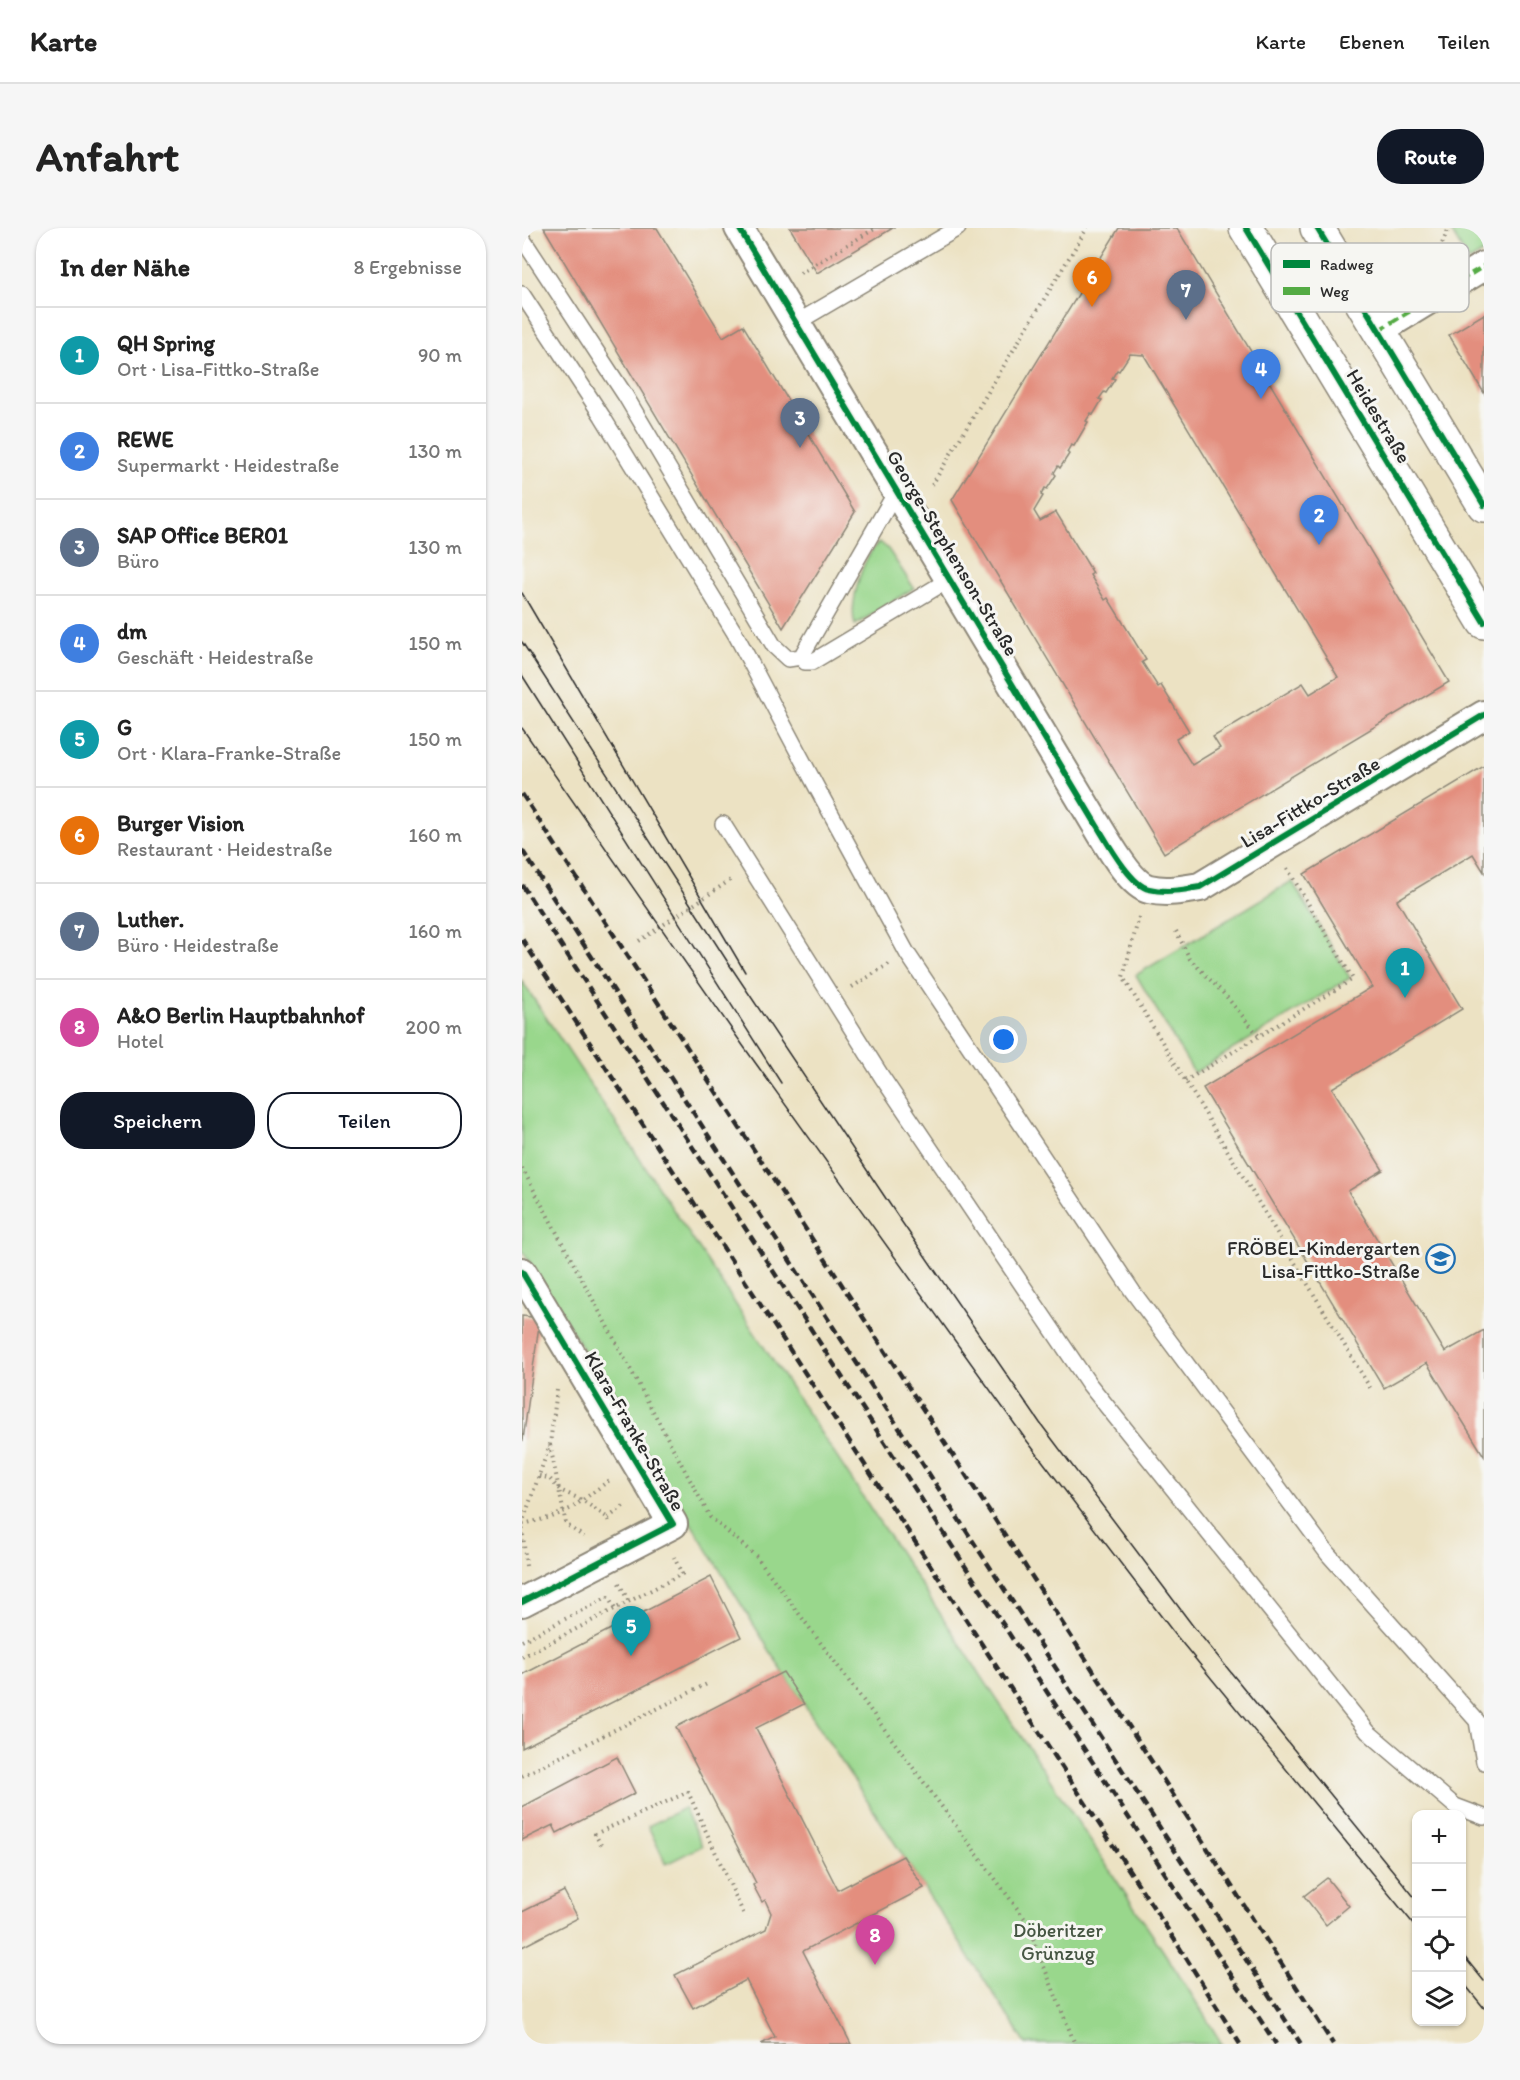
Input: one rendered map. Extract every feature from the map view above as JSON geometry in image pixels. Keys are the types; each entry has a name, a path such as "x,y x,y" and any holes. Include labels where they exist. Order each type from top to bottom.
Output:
{"main road":[{"name":"Heidestraße","path":"1246,228 1271,269"},
{"path":"1317,228 1326,243"},
{"name":"Heidestraße","path":"1297,312 1484,622"},
{"path":"1367,312 1484,505"}],"street":[{"name":"George-Stephenson-Straße","path":"739,228 1124,868 1146,889"},
{"path":"1469,275 1484,266"},
{"path":"1378,330 1408,312"},
{"name":"Lisa-Fittko-Straße","path":"1146,889 1171,891 1200,887 1484,716"},
{"name":"Klara-Franke-Straße","path":"522,1272 673,1524 523,1602"}],"lane":[{"path":"796,323 958,228"},
{"path":"522,238 625,395 774,646 788,659 801,657"},
{"path":"522,294 602,416 736,635 907,953 1140,1302 1328,1554 1477,1721 1484,1762"},
{"path":"801,657 897,490"},
{"path":"801,657 805,662 812,662 950,579"},
{"path":"723,824 882,1077 1089,1383 1368,1732 1455,1806 1484,1817"}],"path":[{"path":"800,273 876,228"},
{"path":"932,485 1087,228"},
{"path":"1185,1081 1353,980 1286,865"},
{"path":"1146,889 1123,977 1372,1391"},
{"path":"1176,930 1190,959 1225,995 1259,1036"},
{"path":"522,1168 710,1517 757,1557 1025,1919 1075,2044"},
{"path":"523,1602 526,1566 522,1524 550,1444 564,1342"},
{"path":"550,1444 566,1524 592,1542 607,1558"},
{"path":"539,1476 549,1478 560,1490 582,1500 608,1518 607,1558"},
{"path":"522,1524 572,1509 582,1500"},
{"path":"522,1657 682,1574 676,1561"},
{"path":"620,1585 629,1602"},
{"path":"522,1641 608,1597 615,1610"},
{"path":"522,1776 709,1683"},
{"path":"601,1845 596,1834 688,1792 745,1917"}],"green space":[{"path":"1449,228 1484,228 1484,252 1469,261 1469,243 1458,243"},
{"path":"880,542 888,549 914,588 855,625 853,616 858,580 868,557"},
{"path":"1292,881 1350,978 1194,1073 1136,975"},
{"name":"Döberitzer Grünzug","path":"522,981 1185,1984 1222,2044 1026,2044 783,1672 522,1250"},
{"path":"684,1808 702,1846 666,1864 648,1826"}],"building":[{"path":"544,228 657,228 723,337 743,325 855,512 783,628"},
{"path":"790,228 893,228 817,273"},
{"path":"1119,228 1177,228 1449,682 1164,853 952,500","holes":["1130,354 1144,355 1338,677 1310,694 1303,683 1213,737 1220,748 1192,765 1176,739 1189,731 1161,685 1158,687 1142,662 1146,660 1108,598 1105,600 1090,575 1093,573 1056,512 1040,521 1034,511 1045,488 1047,489 1056,475 1054,473 1058,466 1060,468 1069,454 1067,452 1071,445 1074,446 1088,422 1086,421 1091,413 1093,415 1102,400 1099,399 1115,379 1112,378 1117,370 1119,371"]},
{"path":"1484,314 1484,393 1449,335"},
{"path":"1484,766 1484,872 1473,854 1397,900 1462,1009 1332,1088 1383,1170 1348,1191 1445,1352 1484,1330 1484,1456 1427,1363 1384,1388 1203,1088 1372,987 1304,874"},
{"path":"522,1316 540,1318 523,1440 522,1439"},
{"path":"711,1577 741,1637 522,1748 522,1675"},
{"path":"783,1672 804,1704 756,1728 838,1890 903,1856 924,1888 803,1951 851,2044 761,2044 775,2037 746,1980 693,2008 675,1975 766,1929 771,1913 765,1900 762,1902 753,1885 756,1883 676,1727"},
{"path":"617,1757 635,1793 557,1833 553,1825 522,1840 522,1807"},
{"path":"1327,1878 1349,1906 1326,1925 1304,1896"},
{"path":"564,1891 578,1918 522,1947 522,1912"}],"tram line":[{"path":"522,593 745,972"},
{"path":"522,642 729,964 1040,1423 1193,1626 1412,1894"},
{"path":"522,675 781,1083"},
{"path":"522,728 744,1047 1024,1437 1174,1633 1412,1922"},
{"path":"1466,1959 1484,1981"},
{"path":"1466,1986 1484,2008"}],"railway":[{"path":"522,794 1091,1667 1333,2044"},
{"path":"522,850 1301,2044"},
{"path":"522,885 1276,2044"},
{"path":"522,939 1176,1942 1240,2044"}],"marked path":[{"path":"1469,275 1484,266"},
{"path":"1379,330 1409,312"}],"cycle path":[{"path":"739,228 1106,840 1119,861 1142,886 1162,891 1200,887 1484,715"},
{"path":"1246,228 1271,269"},
{"path":"1317,228 1326,243"},
{"path":"1297,312 1484,622"},
{"path":"1368,312 1484,505"},
{"path":"522,1272 673,1524 522,1602"}],"place":[{"name":"Burger Vision","path":"1092,307"},
{"name":"Luther.","path":"1186,320"},
{"name":"dm","path":"1261,399"},
{"name":"SAP Office BER01","path":"800,448"},
{"name":"REWE","path":"1319,545"},
{"name":"QH Spring","path":"1405,998"},
{"name":"FRÖBEL-Kindergarten Lisa-Fittko-Straße","path":"1441,1259"},
{"name":"G","path":"631,1656"},
{"name":"A&O Berlin Hauptbahnhof","path":"875,1965"}]}
